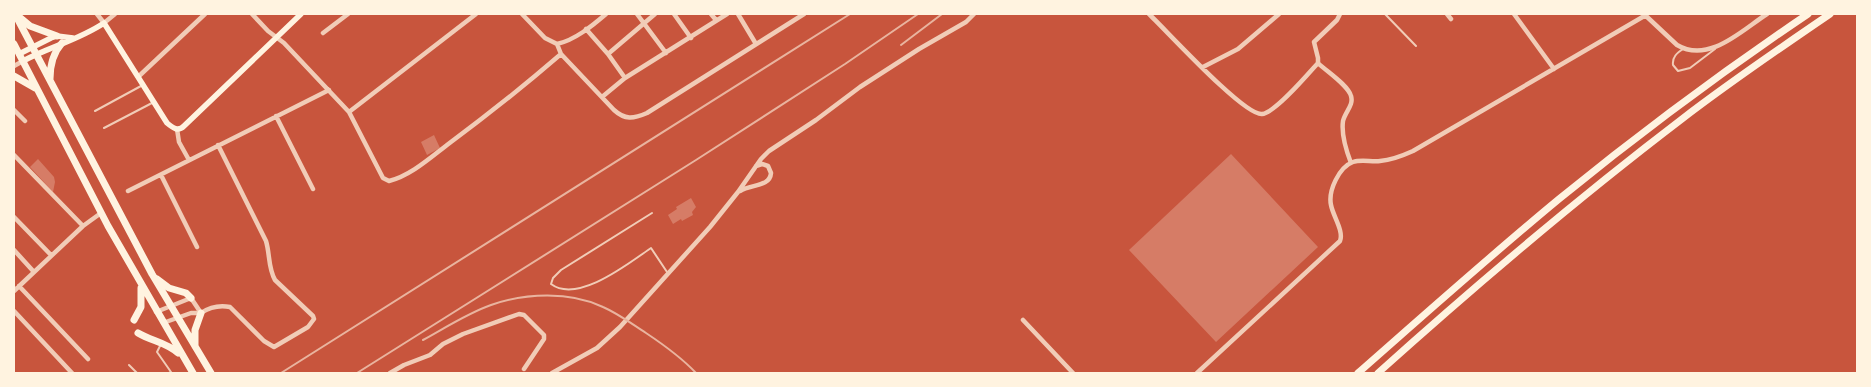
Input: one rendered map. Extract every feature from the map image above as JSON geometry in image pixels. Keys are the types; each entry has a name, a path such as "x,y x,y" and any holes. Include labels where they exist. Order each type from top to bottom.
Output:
{"main road":[{"path":"15,14 30,26 58,36 76,38"},
{"path":"15,14 152,274 211,373"},
{"path":"18,57 76,38 104,23 167,123 177,129 184,126 301,14"},
{"path":"1358,373 1497,251 1578,184 1693,95 1808,14"},
{"path":"1378,373 1518,250 1583,196 1706,101 1830,14"},
{"path":"34,51 58,36"},
{"path":"51,82 53,58 62,43"},
{"path":"14,44 18,57 101,213 156,312 193,373"},
{"path":"14,76 36,89"},
{"path":"152,274 166,286 186,293 191,298"},
{"path":"134,320 142,300 140,283"},
{"path":"196,348 195,330 202,313"},
{"path":"138,333 146,338 162,342 183,357"}],"street":[{"path":"97,14 104,23 115,14"},
{"path":"138,77 205,14"},
{"path":"252,14 349,112 383,178 389,181 403,176 429,158 562,54"},
{"path":"323,33 348,14"},
{"path":"349,112 476,14"},
{"path":"522,14 545,38 557,44 562,54 616,113 626,118 636,118 647,113 804,14"},
{"path":"557,44 565,42 606,14"},
{"path":"637,14 646,23 666,53"},
{"path":"608,54 655,14"},
{"path":"674,14 691,38"},
{"path":"711,14 716,20"},
{"path":"602,97 625,78 727,14"},
{"path":"738,14 756,44"},
{"path":"552,373 586,354 609,338 669,274 738,192 769,151 868,82 919,49 966,22 974,14"},
{"path":"1149,14 1234,99 1254,112 1262,114 1269,112 1283,100 1318,63 1314,42 1337,20 1340,14"},
{"path":"1203,67 1238,48 1279,14"},
{"path":"1447,14 1451,19"},
{"path":"1514,14 1554,69"},
{"path":"1197,373 1340,241 1341,236 1331,206 1331,195 1333,186 1341,173 1351,163 1386,160 1413,152 1645,15 1668,38 1683,49 1703,51 1716,48 1767,14"},
{"path":"586,29 608,54 625,78"},
{"path":"14,66 18,57"},
{"path":"1318,63 1343,85 1351,96 1351,105 1344,118 1343,127 1346,148 1351,163"},
{"path":"128,191 329,90"},
{"path":"14,110 25,121"},
{"path":"276,116 313,189"},
{"path":"177,129 179,142 189,160"},
{"path":"163,324 191,313 202,313 210,308 230,306 264,341 277,347 308,327 314,319 275,280 271,273 270,254 266,241 218,146"},
{"path":"765,165 769,151"},
{"path":"14,155 83,226"},
{"path":"738,192 754,185 765,183 770,178 770,169 765,165 756,166"},
{"path":"161,174 197,247"},
{"path":"750,174 751,182 754,185"},
{"path":"14,291 83,226 101,213"},
{"path":"14,217 51,255"},
{"path":"14,250 34,272"},
{"path":"19,286 88,359"},
{"path":"156,312 191,298 202,313"},
{"path":"14,311 72,373"},
{"path":"390,373 404,365 430,355 443,344 462,334 519,314 524,315 544,335 544,340 524,369"},
{"path":"1023,320 1073,373"}],"lane":[{"path":"1385,14 1416,46"},
{"path":"1683,49 1678,52 1673,60 1674,67 1678,71 1690,68 1716,48"},
{"path":"95,111 143,85"},
{"path":"104,128 154,102"},
{"path":"652,213 561,270 553,278 552,284 555,287 572,289 590,286 651,248 669,274"},
{"path":"162,342 158,352 169,373"},
{"path":"129,365 136,373"}],"building":[{"path":"434,135 440,148 427,155 421,142"},
{"path":"1231,154 1318,247 1216,342 1129,250"},
{"path":"38,159 54,177 53,192 30,167"},
{"path":"691,198 696,207 692,212 693,215 673,224 668,215 677,209 676,207"}],"railway":[{"path":"281,373 850,14"},
{"path":"357,373 696,160 845,64 918,14"},
{"path":"901,45 942,14"},
{"path":"423,340 465,316 491,305 533,296 562,296 590,302 614,313 666,347 696,373"}]}
